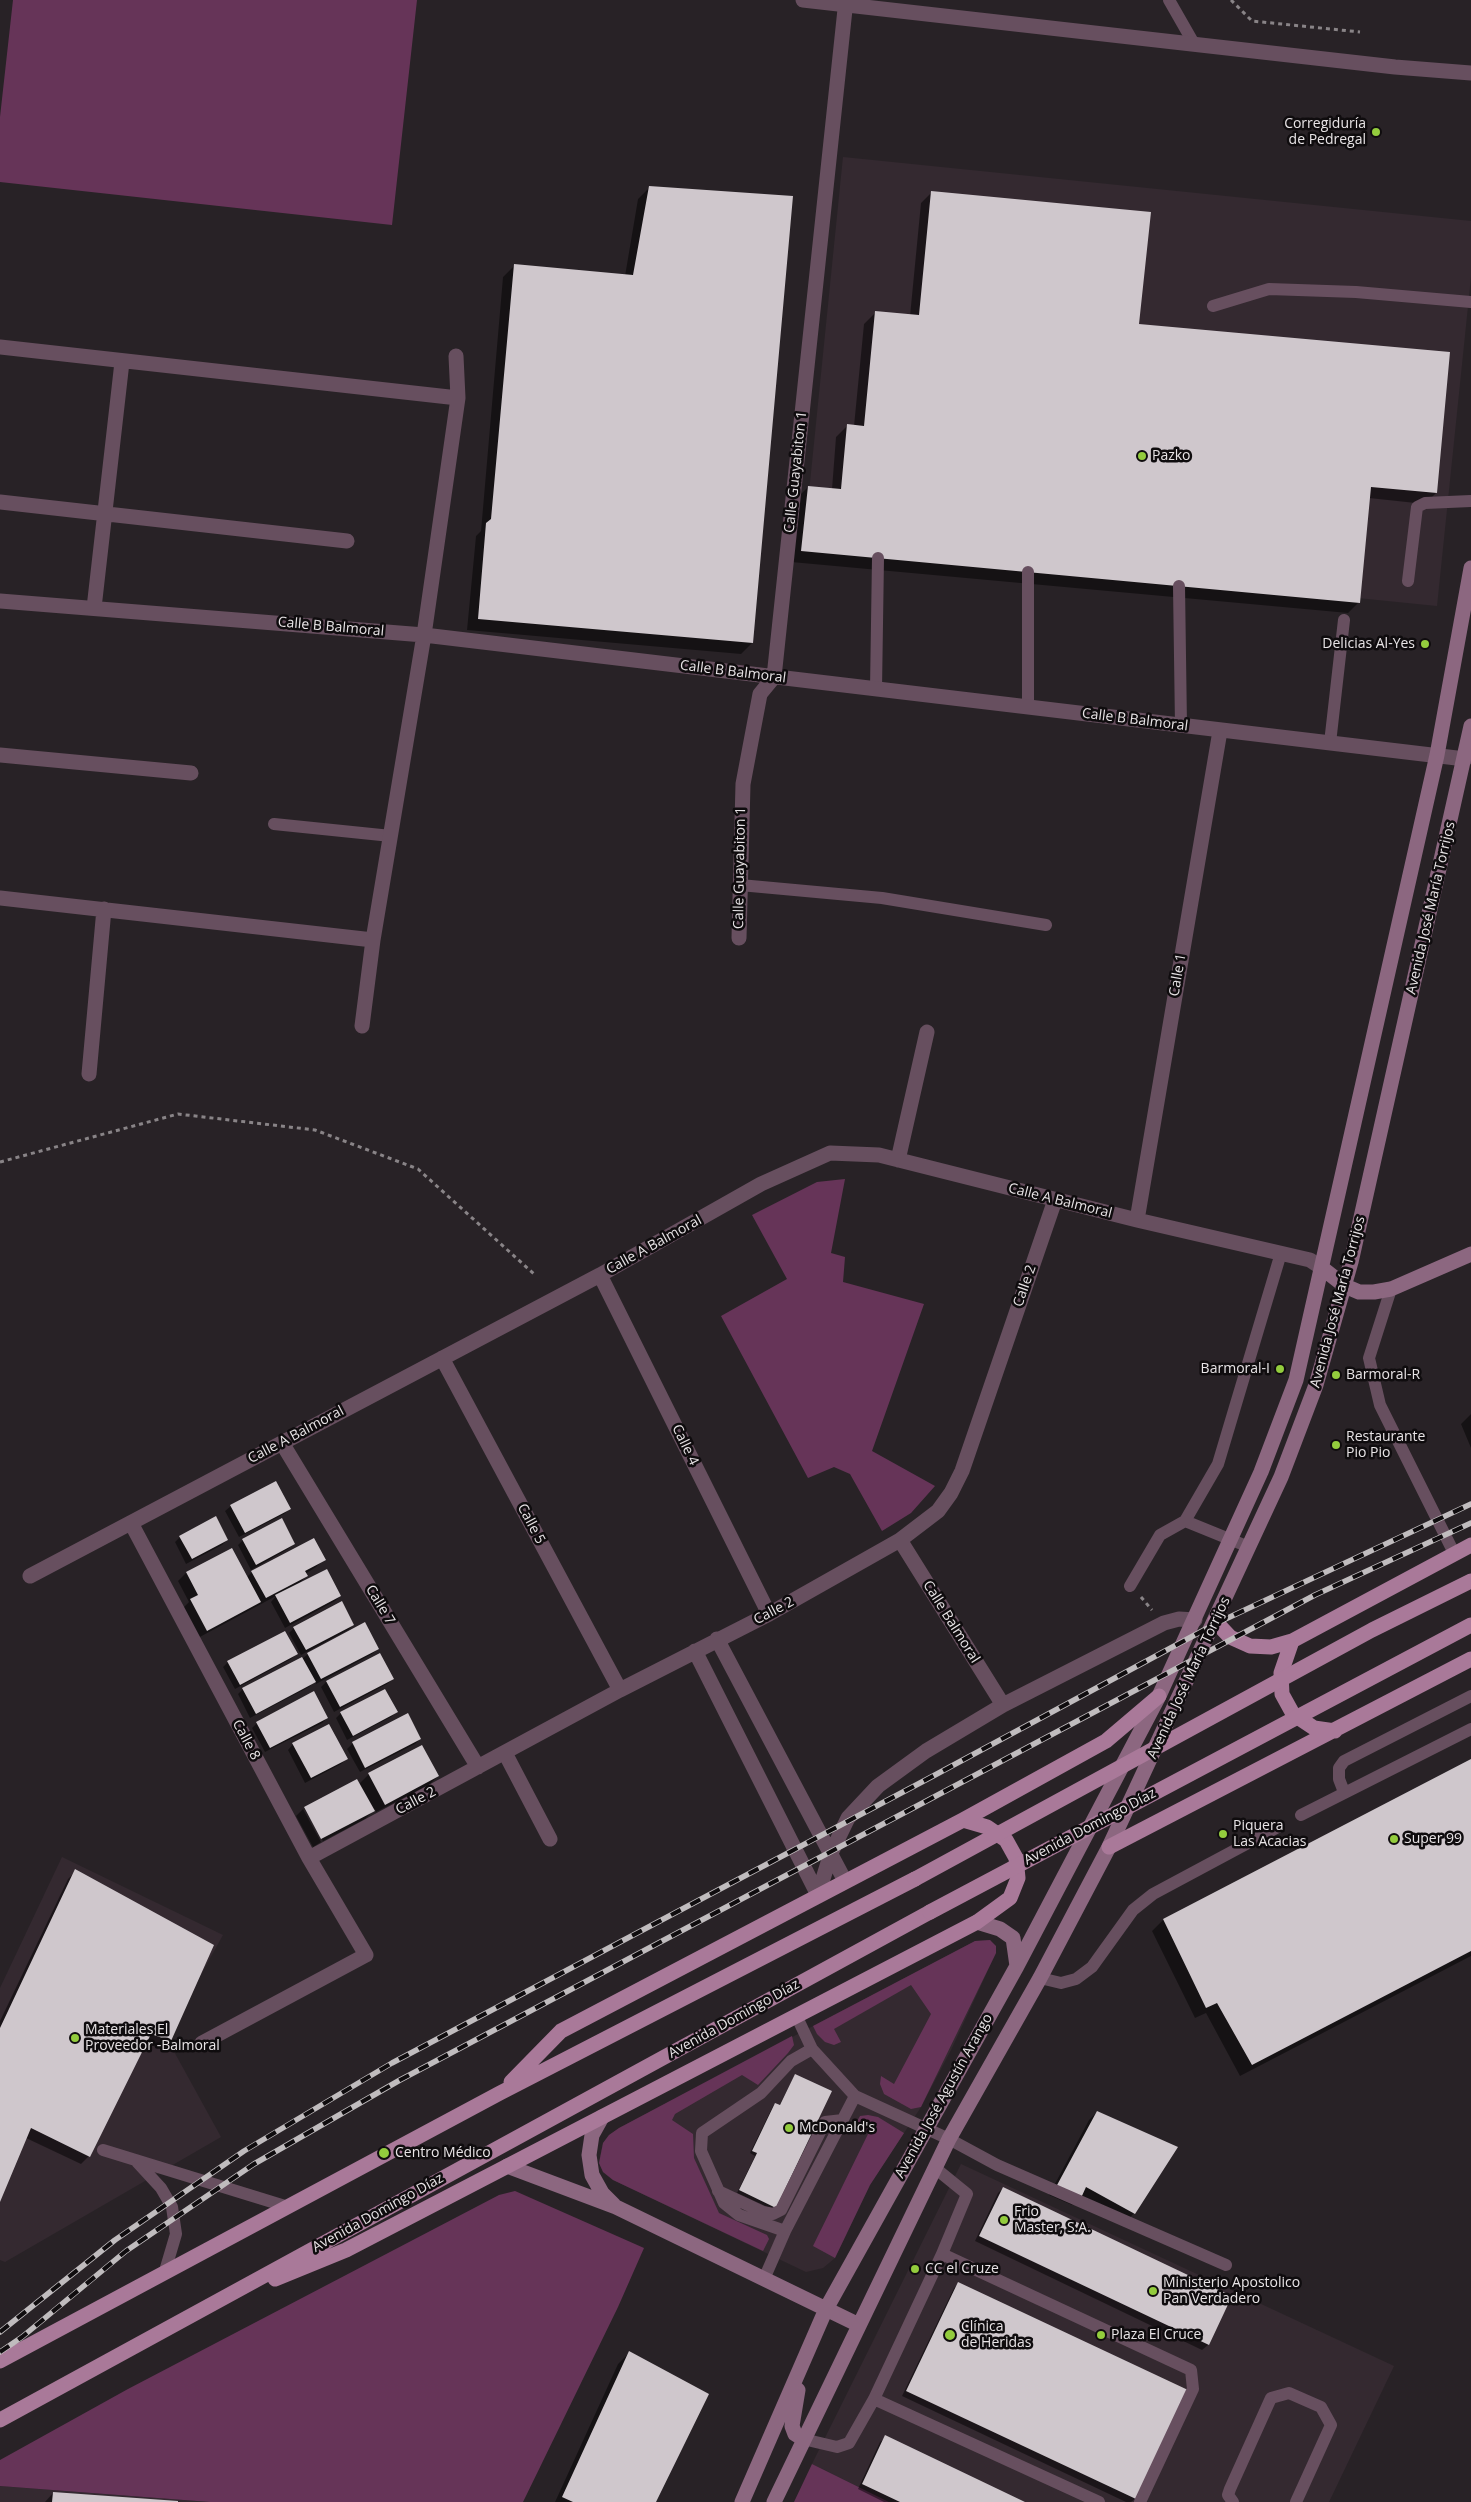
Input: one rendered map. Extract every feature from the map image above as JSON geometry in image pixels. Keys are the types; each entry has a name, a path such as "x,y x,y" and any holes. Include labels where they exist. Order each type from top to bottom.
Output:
{"main road":[{"name":"Avenida José María Torrijos","path":"1159,1696 1261,1472 1296,1380 1436,755 1471,568"},
{"name":"Avenida José María Torrijos","path":"1109,1847 1281,1477 1316,1384 1345,1286 1471,726"},
{"path":"1322,1268 1345,1286 1359,1292 1374,1292 1391,1289 1471,1254"},
{"path":"1215,1622 1230,1637 1250,1646 1271,1647 1292,1641 1471,1544"},
{"path":"0,2361 285,2206 500,2092 915,1879 1372,1630 1471,1581"},
{"name":"Avenida Domingo Díaz","path":"0,2420 930,1912 1471,1625"},
{"path":"1292,1641 1281,1673 1282,1694 1293,1714 1314,1728 1335,1731"},
{"path":"1109,1847 1471,1659"},
{"path":"500,2092 561,2031 963,1820 1106,1741 1159,1696"},
{"name":"Avenida José Agustín Arango","path":"742,2502 826,2309 1017,1966 1159,1696"},
{"path":"211,2304 346,2250 977,1922 1010,1898 1018,1878 1016,1858 1006,1840 987,1827 963,1820"},
{"name":"Avenida José Agustín Arango","path":"774,2502 949,2139 1040,1978 1109,1847"},
{"path":"977,1922 1000,1929 1013,1938 1017,1966"},
{"path":"602,2117 592,2135 589,2155 592,2175 602,2193 616,2208"},
{"path":"507,2166 616,2208 859,2325"},
{"path":"803,2439 795,2434 792,2418 805,2356"}],"street":[{"path":"803,0 846,2 1395,66 1471,73"},
{"name":"Calle Guayabiton 1","path":"739,938 743,784 751,730 760,694 774,677 846,2"},
{"path":"0,347 458,398"},
{"path":"362,1026 373,940 424,635 458,398 456,356"},
{"path":"94,608 122,362"},
{"path":"0,502 347,541"},
{"name":"Calle B Balmoral","path":"0,601 424,635 1465,759"},
{"name":"Calle 1","path":"1137,1220 1220,731"},
{"path":"0,755 191,773"},
{"path":"0,898 373,940"},
{"path":"89,1074 104,909"},
{"path":"898,1160 927,1032"},
{"name":"Calle A Balmoral","path":"30,1576 600,1275 761,1184 830,1153 879,1155 1137,1220 1310,1260 1322,1268"},
{"name":"Calle 2","path":"309,1858 620,1690 769,1614 900,1540 938,1511 951,1494 962,1471 1055,1200"},
{"name":"Calle 4","path":"600,1275 769,1614"},
{"name":"Calle 5","path":"442,1358 620,1690"},
{"name":"Calle 7","path":"282,1443 478,1767"},
{"name":"Calle 8","path":"131,1523 309,1858 366,1955 202,2043"},
{"name":"Calle Balmoral","path":"900,1540 1003,1705"},
{"path":"818,1895 831,1854 848,1818 878,1786 926,1751 1003,1705 1164,1623 1179,1619 1195,1620"},
{"path":"717,1639 845,1881"},
{"path":"695,1651 818,1895"},
{"path":"504,1753 550,1839"}],"lane":[{"path":"1169,0 1193,42"},
{"path":"1213,306 1269,289 1356,292 1471,302"},
{"path":"1408,580 1417,507 1425,503 1471,501"},
{"path":"876,689 878,558"},
{"path":"1028,572 1028,707"},
{"path":"1179,586 1181,726"},
{"path":"1330,743 1344,620"},
{"path":"274,824 391,836"},
{"path":"740,885 882,898 1046,925"},
{"path":"1130,1586 1160,1535 1185,1521 1218,1464 1281,1253"},
{"path":"1391,1289 1369,1358 1380,1405 1454,1553"},
{"path":"1185,1521 1249,1547"},
{"path":"1344,1792 1339,1779 1339,1768 1344,1761 1471,1696"},
{"path":"1301,1815 1471,1729"},
{"path":"1040,1978 1060,1983 1076,1979 1092,1967 1133,1910 1153,1894 1278,1828"},
{"path":"796,2015 812,2049 855,2096 949,2139 997,2165 1226,2266"},
{"path":"785,2231 739,2215 724,2203 701,2150 702,2133 761,2093 792,2061 812,2049"},
{"path":"764,2279 785,2231 855,2096"},
{"path":"718,2191 763,2212 773,2214 781,2210 825,2122 843,2120"},
{"path":"103,2150 285,2206"},
{"path":"137,2162 161,2188 172,2208 176,2234 165,2271"},
{"path":"803,2439 837,2446 850,2443 874,2399 942,2254 967,2194 935,2168"},
{"path":"942,2254 1191,2370 1193,2389 1140,2502"},
{"path":"1233,2502 1228,2495 1230,2489 1270,2398 1289,2393 1320,2407 1331,2425 1296,2502"},
{"path":"874,2399 1099,2502"}],"path":[{"path":"1231,0 1252,21 1360,32"},
{"path":"0,1162 178,1114 315,1130 418,1169 534,1274"},
{"path":"1130,1586 1164,1623"}],"shaded area":[{"path":"13,0 417,0 392,225 0,182 0,117"},
{"path":"843,157 1471,221 1471,277 1437,606 804,542"},
{"path":"845,1179 831,1253 845,1257 843,1282 924,1304 872,1451 935,1486 911,1513 882,1531 850,1474 834,1467 808,1478 721,1316 787,1279 752,1215 817,1182"},
{"name":"Materiales El Proveedor -Balmoral","path":"62,1857 223,1935 166,2037 221,2137 5,2262 0,2260 0,1988"},
{"path":"990,1940 996,1946 996,1953 951,2050 921,2107 870,2185 835,2258 823,2268 806,2272 613,2180 603,2172 599,2163 603,2143 609,2135 619,2128 975,1941"},
{"path":"990,1940 996,1946 996,1953 921,2107 911,2109 884,2094 880,2084 881,2076 894,2084 931,2014 911,1985 834,2029 841,2042 834,2045 825,2042 817,2034 813,2026 975,1941"},
{"path":"792,2036 794,2045 758,2085 742,2075 675,2114 672,2120 693,2134 694,2158 719,2213 767,2235 769,2239 763,2251 613,2180 603,2172 599,2163 603,2143 609,2135"},
{"path":"860,2116 878,2117 904,2133 870,2185 835,2258 813,2246 869,2132 855,2125"},
{"name":"Plaza El Cruce","path":"961,2164 1394,2366 1329,2502 889,2502 812,2464"},
{"path":"515,2191 644,2248 618,2307 523,2502 210,2502 0,2486 0,2460 128,2389 499,2195"},
{"path":"812,2464 889,2502 794,2502"},
{"path":"0,2486 209,2502 0,2502"}],"building":[{"path":"649,186 793,196 753,643 478,619 486,523 491,519 514,264 633,275"},
{"name":"Pazko","path":"931,191 1151,212 1139,324 1450,352 1437,493 1371,487 1360,603 801,551 808,486 841,489 847,424 864,426 875,311 919,315"},
{"path":"276,1481 291,1509 245,1533 230,1505"},
{"path":"216,1516 228,1540 192,1559 179,1536"},
{"path":"282,1518 295,1544 256,1565 242,1539"},
{"path":"314,1538 326,1560 305,1571 308,1576 266,1598 251,1571"},
{"path":"232,1548 261,1602 207,1631 190,1599 198,1595 186,1572"},
{"path":"327,1569 341,1596 290,1623 275,1595"},
{"path":"342,1601 354,1625 306,1650 293,1627"},
{"path":"365,1622 379,1649 321,1679 307,1653"},
{"path":"285,1631 298,1654 240,1685 227,1661"},
{"path":"380,1653 394,1679 340,1707 326,1681"},
{"path":"302,1657 316,1682 256,1714 242,1688"},
{"path":"385,1689 398,1712 353,1736 340,1712"},
{"path":"314,1691 328,1718 270,1748 256,1722"},
{"path":"408,1713 421,1739 365,1768 352,1742"},
{"path":"329,1724 348,1759 311,1778 292,1743"},
{"path":"422,1745 439,1776 385,1805 368,1773"},
{"name":"Super 99","path":"1471,1759 1471,1951 1252,2065 1217,2003 1206,2008 1163,1919"},
{"path":"357,1779 375,1811 321,1839 304,1807"},
{"name":"Materiales El Proveedor -Balmoral","path":"75,1869 214,1945 171,2041 151,2034 90,2157 31,2128 0,2202 0,2028"},
{"name":"McDonald's","path":"795,2074 832,2091 776,2208 739,2190 757,2153 752,2151 775,2103 780,2105"},
{"path":"1097,2111 1178,2147 1135,2214 1086,2187 1081,2198 1056,2187"},
{"path":"1003,2187 1232,2296 1209,2345 979,2236"},
{"path":"958,2282 1188,2390 1136,2499 906,2391"},
{"path":"629,2351 709,2394 656,2502 573,2502 562,2497"},
{"path":"885,2435 1025,2502 900,2502 862,2484"},
{"path":"53,2492 178,2501 178,2502 52,2502"}],"railway":[{"path":"0,2332 115,2240 244,2151 392,2063 1217,1623 1471,1504"},
{"path":"0,2352 22,2337 126,2251 254,2164 400,2080 1315,1595 1471,1523"}],"place":[{"name":"Corregiduría de Pedregal","path":"1376,132"},
{"name":"Pazko","path":"1142,456"},
{"name":"Delicias Al-Yes","path":"1425,644"},
{"name":"Barmoral-I","path":"1280,1369"},
{"name":"Barmoral-R","path":"1336,1375"},
{"name":"Restaurante Pio Pio","path":"1336,1445"},
{"name":"Piquera Las Acacias","path":"1223,1834"},
{"name":"Super 99","path":"1394,1839"},
{"name":"Materiales El Proveedor -Balmoral","path":"75,2038"},
{"name":"McDonald's","path":"789,2128"},
{"name":"Centro Médico","path":"384,2153"},
{"name":"Frio Master, S.A.","path":"1004,2220"},
{"name":"CC el Cruze","path":"915,2269"},
{"name":"Ministerio Apostolico Pan Verdadero","path":"1153,2291"},
{"name":"Clínica de Heridas","path":"950,2335"},
{"name":"Plaza El Cruce","path":"1101,2335"}]}
